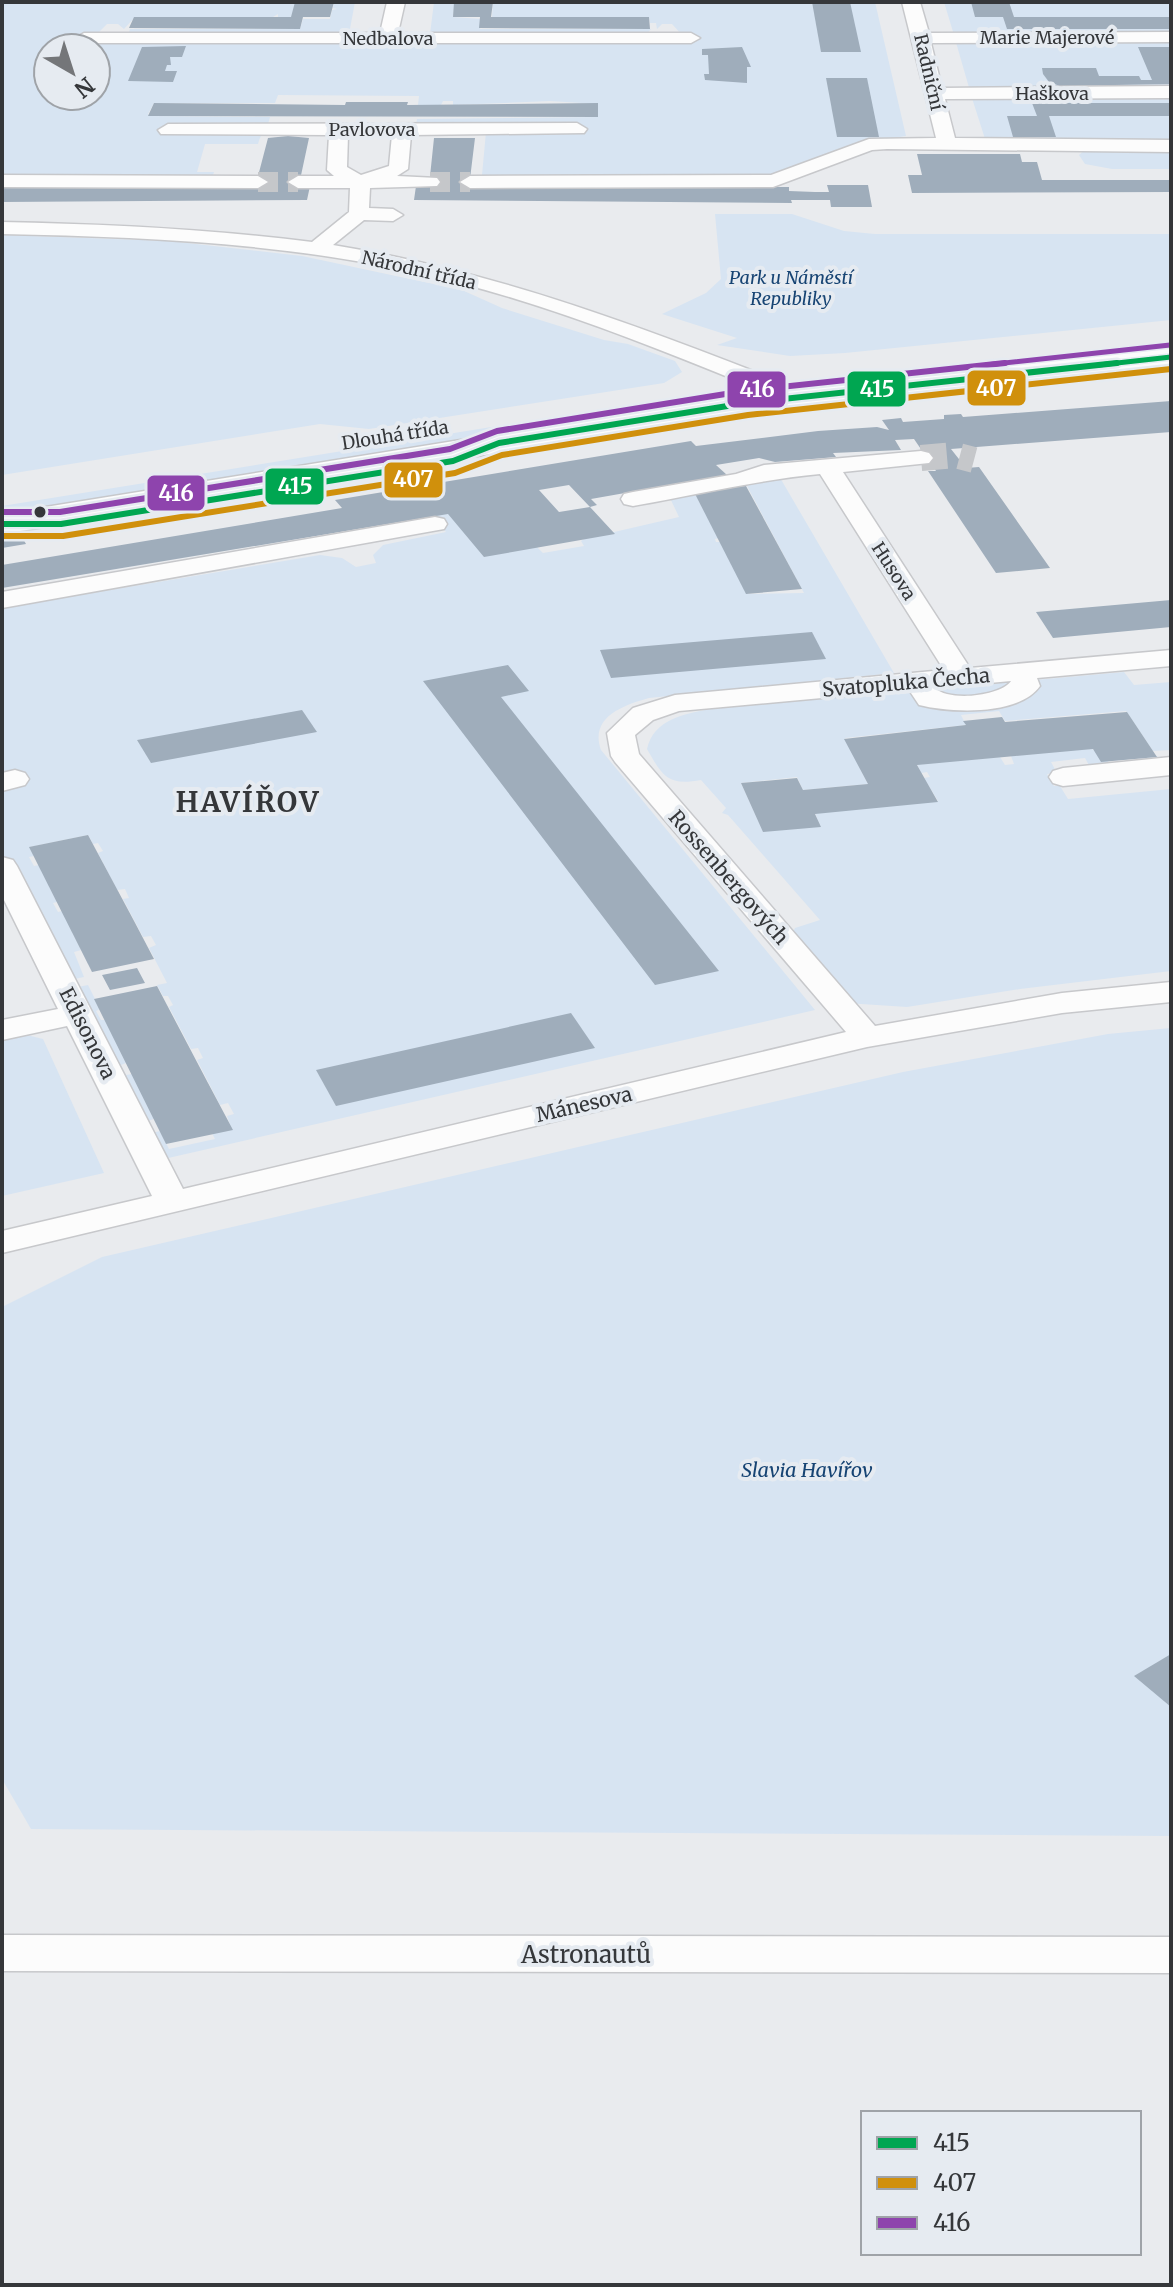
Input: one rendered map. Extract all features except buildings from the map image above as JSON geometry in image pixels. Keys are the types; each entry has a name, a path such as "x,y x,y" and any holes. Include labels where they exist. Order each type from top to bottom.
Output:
{"main road":[{"name":"Dlouhá třída","path":"2,498 753,379 1171,336"},
{"name":"Dlouhá třída","path":"2,524 671,414 820,393 1171,357"},
{"name":"Národní třída","path":"753,379 820,393"}],"street":[{"path":"388,38 396,2"},
{"name":"Radniční","path":"911,2 923,38 933,94 947,143"},
{"name":"Marie Majerové","path":"923,38 1171,37"},
{"name":"Nedbalova","path":"112,38 691,38"},
{"name":"Haškova","path":"933,94 1171,92"},
{"path":"339,129 337,170 360,182 398,169 402,129"},
{"name":"Pavlovova","path":"168,130 577,129"},
{"path":"470,182 773,181 869,145 1171,146"},
{"path":"2,181 258,182"},
{"path":"298,182 430,182"},
{"path":"359,214 360,182"},
{"path":"317,248 359,214 393,215"},
{"name":"Národní třída","path":"2,228 175,233 317,248 423,268 527,297 628,331 753,379"},
{"path":"633,499 741,480 764,472 921,458"},
{"name":"Husova","path":"827,466 962,677"},
{"path":"2,600 435,524"},
{"name":"Svatopluka Čecha","path":"643,714 675,703 1171,658"},
{"path":"917,681 929,699 953,703 1008,698 1026,686 1021,672"},
{"name":"Rossenbergových","path":"643,714 621,733 625,756 867,1037"},
{"path":"1063,777 1171,766"},
{"name":"Edisonova","path":"2,866 172,1202"},
{"name":"Mánesova","path":"2,1242 867,1037 1062,1003 1171,992"},
{"path":"2,1030 79,1014"},
{"name":"Astronautů","path":"2,1953 1171,1955"}],"green space":[{"path":"2,2 296,2 292,17 278,17 278,14 273,17 135,17 124,29 118,24 107,24 99,32 32,32 32,112 112,112 112,34 682,35 672,24 662,24 657,29 656,23 650,23 649,17 492,17 493,2 875,2 906,136 849,145 853,148 778,175 482,175 486,132 416,125 417,119 598,117 598,104 550,101 453,105 453,101 443,101 441,105 418,105 419,96 278,95 275,103 154,103 148,114 150,116 270,117 258,144 205,144 197,172 214,172 213,175 2,175"},
{"path":"334,2 355,2 349,34 129,32 130,29 300,29 303,19 330,19 332,10 337,9 333,8"},
{"path":"434,2 455,2 453,17 481,19 480,29 651,29 646,35 430,34"},
{"path":"944,2 1171,2 1171,36 954,35"},
{"path":"955,39 1171,40 1171,91 970,91"},
{"path":"971,95 1171,95 1171,143 986,142"},
{"path":"1171,147 1171,169 1112,169 1085,164 1079,155 1086,149"},
{"name":"Park u Náměstí Republiky","path":"715,214 792,214 844,231 875,234 1171,234 1171,320 845,353 790,356 717,345 737,338 662,314 706,293 721,279"},
{"path":"2,235 169,241 302,256 462,290 502,308 604,340 628,344 675,361 682,372 664,383 369,429 320,424 2,475"},
{"path":"1171,343 1171,351 874,380 870,374"},
{"path":"647,402 656,410 2,517 2,506"},
{"path":"779,476 894,673 649,698 611,714 600,729 599,739 601,750 815,1010 142,1164 133,1161 53,992 88,985 100,1009 96,1011 101,1020 105,1020 126,1063 121,1065 126,1075 132,1074 154,1119 147,1121 152,1133 160,1131 169,1149 215,1139 212,1133 231,1128 227,1116 234,1114 228,1103 220,1105 197,1060 203,1058 198,1048 191,1049 169,1007 173,1005 157,985 167,983 149,948 156,945 151,936 143,937 123,899 129,898 125,889 117,890 98,853 103,851 98,843 93,844 88,835 30,847 34,856 29,857 34,866 39,865 57,902 53,903 58,912 62,911 81,950 74,952 84,977 50,984 2,887 2,608 320,555 342,558 356,567 376,563 373,555 383,545 446,532 432,516 447,513 537,547 543,553 584,546 581,541 584,539 679,517 669,496 693,490 719,538 715,539 716,542 721,542 748,594 804,593 747,486 736,483"},
{"path":"1124,672 1134,685 1171,682 1171,750 1153,751 1126,711 1005,721 999,711 961,715 966,725 845,738 868,784 803,790 797,777 741,783 763,831 820,826 815,813 938,801 924,778 930,777 927,772 921,773 917,764 1000,757 1005,765 1014,764 1011,756 1091,748 1110,763 1157,756 1162,763 1091,769 1085,758 1051,762 1057,773 1047,774 1068,799 1171,789 1171,971 1020,989 907,1007 846,1003 792,935 795,928 820,920 728,815 722,813 726,808 701,780 681,782 668,777 647,749 663,724 680,716 710,709"},
{"name":"Slavia Havířov","path":"1171,1028 1171,1836 31,1829 2,1779 2,1307 102,1257 903,1072 1108,1034"},
{"path":"23,1034 43,1039 104,1173 2,1196 2,1036"}],"tunnel":[{"path":"258,182 298,182"},
{"path":"430,182 470,182"},
{"path":"921,458 955,455 974,460"}],"transit line":[{"name":"416","path":"2,512 60,512 450,449 497,431 744,391 1170,345"},
{"name":"415","path":"2,524 61,524 453,461 499,443 746,403 1171,357"},
{"name":"407","path":"2,536 63,536 455,473 502,455 748,415 1171,369"}],"district":[{"name":"HAVÍŘOV","path":"248,802"}]}
